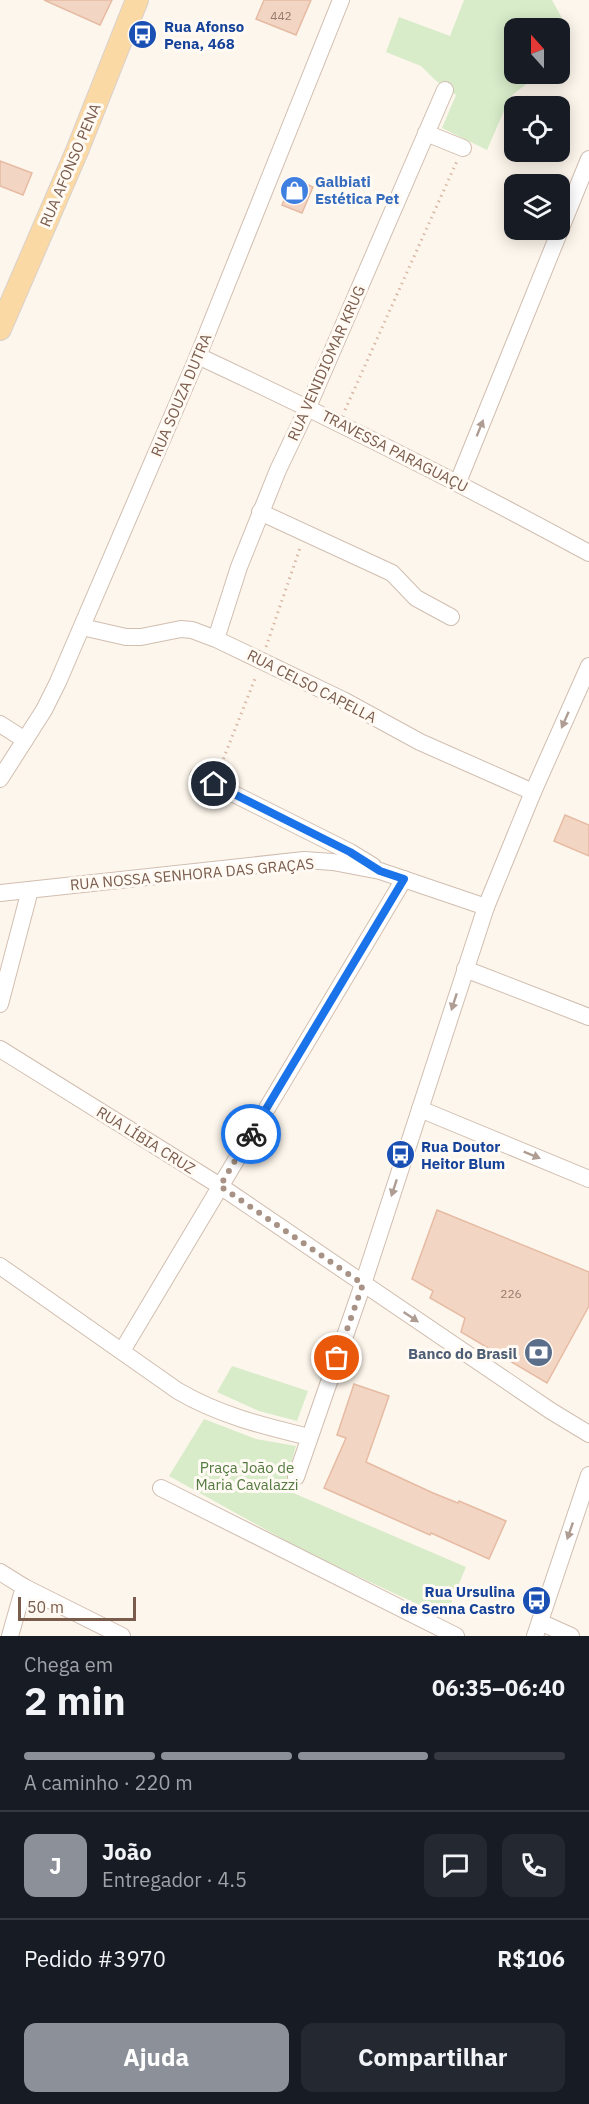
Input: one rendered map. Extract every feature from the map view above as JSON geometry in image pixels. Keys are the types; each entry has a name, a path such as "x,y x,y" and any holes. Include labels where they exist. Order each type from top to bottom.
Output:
{"main road":[{"name":"RUA AFONSO PENA","path":"0,329 81,140 137,0"}],"street":[{"name":"RUA SOUZA DUTRA","path":"0,779 58,682 198,356 341,0"},
{"name":"RUA VENIDIOMAR KRUG","path":"216,639 239,567 260,512 308,407 445,90"},
{"path":"426,133 463,148"},
{"path":"458,482 589,159"},
{"name":"TRAVESSA PARAGUAÇU","path":"198,356 340,422 458,482 589,553"},
{"path":"260,512 392,573 416,598 451,617"},
{"name":"RUA CELSO CAPELLA","path":"82,627 126,637 141,637 181,629 192,630 262,660 343,700 420,742 533,792"},
{"path":"296,1477 363,1284 486,907 533,792 589,666"},
{"path":"0,724 25,740"},
{"path":"198,776 350,852 380,871"},
{"name":"RUA NOSSA SENHORA DAS GRAÇAS","path":"0,893 304,860 333,862 380,871 486,907"},
{"path":"122,1351 404,879"},
{"path":"0,1004 30,890"},
{"path":"465,969 589,1017"},
{"name":"RUA LÍBIA CRUZ","path":"0,1048 220,1186 551,1411 589,1434"},
{"path":"420,1109 589,1179"},
{"path":"0,1266 178,1391 204,1406 239,1420 309,1437"},
{"path":"571,1636 537,1629 589,1475"},
{"path":"161,1488 456,1636"},
{"path":"0,1572 24,1587 122,1636"},
{"path":"10,1636 24,1587"}],"path":[{"path":"340,422 463,148"},
{"path":"262,660 305,532"},
{"path":"214,784 255,679"}],"green space":[{"path":"464,0 552,0 562,18 504,18 504,84 526,84 511,96 504,96 504,111 487,150 442,128 456,95 435,80 421,66 386,52 399,17 450,36"},
{"path":"232,1366 308,1391 297,1421 259,1411 217,1392"},
{"name":"Praça João de Maria Cavalazzi","path":"204,1419 256,1439 296,1446 284,1489 466,1567 445,1617 308,1553 169,1476"}],"building":[{"path":"44,0 112,0 100,25"},
{"path":"264,0 311,0 296,35 256,19"},
{"path":"0,161 32,173 23,195 0,186"},
{"path":"293,179 313,187 302,213 282,205"},
{"path":"565,815 589,825 589,856 554,841"},
{"path":"437,1210 589,1272 589,1306 547,1383 461,1332 465,1318 430,1298 433,1291 412,1279"},
{"path":"354,1384 389,1396 366,1462 433,1493 458,1503 459,1501 506,1521 489,1559 324,1488 346,1438 337,1435"}],"way so far":[{"path":"251,1134 220,1186 363,1284 337,1358"}],"place":[{"name":"Rua Afonso Pena, 468","path":"143,35"},
{"name":"Galbiati Estética Pet","path":"294,190"},
{"name":"Rua Doutor Heitor Blum","path":"400,1155"},
{"name":"Banco do Brasil","path":"538,1353"},
{"name":"Rua Ursulina de Senna Castro","path":"536,1600"}],"route":[{"path":"214,784 360,857 380,871 404,879 251,1134"}]}
